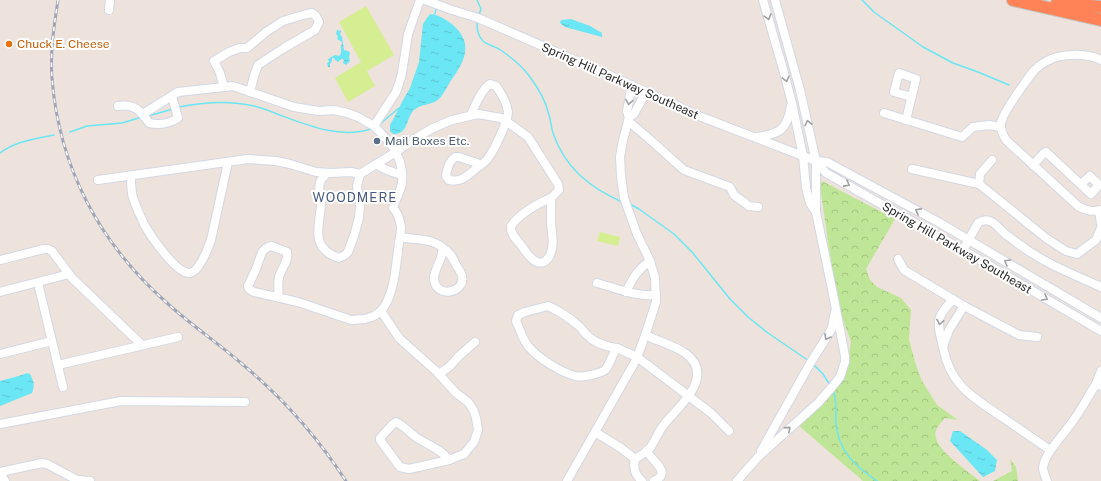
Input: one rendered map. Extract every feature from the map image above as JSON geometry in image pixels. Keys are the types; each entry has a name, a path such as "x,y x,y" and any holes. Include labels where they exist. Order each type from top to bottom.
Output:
{"highway":[{"path":"1013,0 1101,20"},
{"path":"1016,0 1101,7"}],"street":[{"path":"109,10 110,0"},
{"path":"374,126 396,92 399,84 408,34 420,0"},
{"name":"Spring Hill Parkway Southeast","path":"425,0 478,18 699,116 816,161 827,162 940,223 1101,318"},
{"path":"763,0 792,103 803,156 806,188 810,203 816,212"},
{"path":"737,481 759,456 818,403 840,377 844,366 845,356 816,212 816,161 800,90 775,0"},
{"path":"224,87 220,73 214,61 229,52 240,48 247,48 266,32 284,22 312,13 316,16 319,22 316,30 258,65 250,92"},
{"path":"1101,60 1090,56 1066,56 1053,58 1043,63 1033,72 1003,116 1001,123 1002,134 1006,140 1078,206 1087,210 1100,210 1101,224"},
{"path":"471,115 479,98 487,86 490,84 494,85 505,102 508,112 506,121 490,157 478,166"},
{"path":"567,481 637,357 656,302 655,278 650,261 637,234 624,198 620,176 620,157 628,120 627,111 632,85"},
{"path":"143,114 178,92 232,86 294,107 334,110 347,113 374,126 386,138 396,152 400,161 402,186 393,208 397,214 401,227 391,288 386,303 381,311 374,316 365,319 351,320 308,305 254,292 249,289 248,286 262,252 268,246 287,252 288,255 279,277 279,298"},
{"path":"628,120 634,114 646,92"},
{"path":"118,106 126,105 134,107 143,114 149,123 159,125 178,118 172,96"},
{"path":"906,120 912,97"},
{"path":"755,137 773,134 784,127 790,115 792,103"},
{"path":"327,173 320,181 321,200 318,235 321,245 325,251 339,258 348,252 356,233 360,211 356,186 360,174 433,128 452,120 478,114 501,118 506,121 528,137 558,184 559,190 551,198 532,208 510,226 511,232 527,254 536,262 540,263 545,262 553,246 551,198"},
{"path":"884,114 962,137 973,127 989,125 1001,127"},
{"path":"628,120 684,170 730,187 734,195 749,206 758,207"},
{"path":"386,138 386,149 380,162 381,168 402,175"},
{"path":"1033,165 1046,152 1080,184"},
{"path":"98,180 248,159 276,161 316,172 351,172 360,174"},
{"path":"978,184 980,174 992,160"},
{"name":"Spring Hill Parkway Southeast","path":"816,161 826,173 963,250 1101,331"},
{"path":"131,176 133,198 145,225 169,259 184,272 190,273 202,262 207,252 228,162"},
{"path":"912,169 978,184 1046,238 1066,251 1077,254 1096,240 1101,228"},
{"path":"963,250 978,223 985,220 992,222 1016,242 1042,260 1068,273 1100,285"},
{"path":"400,237 421,239 440,245 450,254 462,275 461,282 456,289 451,292 444,292 438,288 435,282 435,273 443,248"},
{"path":"0,260 48,249 52,251 72,278 142,345"},
{"path":"898,259 904,270 964,306 1019,336 1037,337"},
{"path":"626,292 634,276 650,261"},
{"path":"0,292 69,274"},
{"path":"38,283 63,387"},
{"path":"597,283 644,296 656,295"},
{"path":"759,456 792,394 832,328 835,314 834,299"},
{"path":"952,299 940,317 939,326 946,362 958,382 970,395 1050,450"},
{"path":"617,348 608,366 604,370 581,377 575,376 560,370 541,358 527,344 516,321 518,315 525,312 548,306 554,309 580,328 587,336 607,347 617,348 637,357 711,413 729,431"},
{"path":"943,348 949,330 964,306"},
{"path":"381,311 399,338 439,374 456,393 468,402 474,412 478,430 477,435 466,452 458,457 449,460 409,469 400,467 380,440 380,438 396,422 418,439 439,450 449,460"},
{"path":"635,459 647,450 662,427 681,406 692,390 697,379 697,368 692,359 684,352 645,335"},
{"path":"58,365 178,337"},
{"path":"0,354 52,341"},
{"path":"439,374 449,367 475,342"},
{"path":"1047,481 1043,473 1043,466 1050,450 1076,418 1098,385 1101,370"},
{"path":"0,424 121,401 245,402"},
{"path":"595,432 621,448 635,459"},
{"path":"647,450 648,455 655,460 660,469 661,476 659,479 654,481"},
{"path":"635,459 635,470 637,476 642,481"},
{"path":"5,481 0,472 42,463 47,464 79,481 90,481"}],"green space":[{"path":"366,6 394,55 367,71 375,86 348,102 335,78 361,62 339,22"},
{"path":"822,181 895,219 866,269 870,280 877,287 901,298 911,310 909,339 922,381 937,405 958,420 945,418 938,426 936,437 944,451 952,459 980,481 863,481 798,425 846,370 851,342 837,303 820,186"},
{"path":"600,232 620,237 618,246 597,241"},
{"path":"1010,459 1016,467 1018,481 993,481 1012,471"}],"water":[{"path":"430,14 437,15 446,20 460,33 464,40 465,47 463,61 440,98 437,101 416,108 411,114 404,129 398,134 393,134 390,131 390,125 410,88 419,62 423,24"},
{"path":"571,19 590,26 602,33 602,37 565,27 560,23 561,20"},
{"path":"337,30 341,31 340,34 342,37 344,50 350,53 350,61 346,65 343,63 343,59 338,62 332,58 330,67 328,67 328,59 335,55 339,56 341,53 342,42 337,39"},
{"path":"27,373 30,374 33,381 34,388 32,393 0,406 0,381"},
{"path":"953,431 960,431 987,450 997,460 995,471 983,477 950,441"}],"waterway":[{"path":"477,0 481,9 479,15"},
{"path":"862,0 874,12 923,47 953,63 1009,85"},
{"path":"435,14 436,8"},
{"path":"477,21 478,34 481,39 486,44 499,49 508,55 527,73 536,86 546,105 553,133 558,145 571,166 589,183 622,202"},
{"path":"179,107 225,102 244,104 254,106 311,126 335,132 359,132 371,129"},
{"path":"380,124 399,108"},
{"path":"148,116 173,109"},
{"path":"70,132 87,126 122,123 142,117"},
{"path":"0,153 19,143 54,135"},
{"path":"630,204 674,234 692,252 730,299 748,317 768,333 809,361"},
{"path":"814,365 823,374 830,385"},
{"path":"833,390 836,403 837,433 840,442 849,457 862,470 877,481"}],"railway":[{"path":"58,0 52,49 52,78 56,111 64,143 74,173 87,202 103,230 122,256 143,280 167,303 242,364 285,404 323,448 346,481"}],"place":[{"name":"Chuck E. Cheese","path":"9,44"},
{"name":"Mail Boxes Etc.","path":"377,141"}],"district":[{"name":"WOODMERE","path":"355,197"}]}
